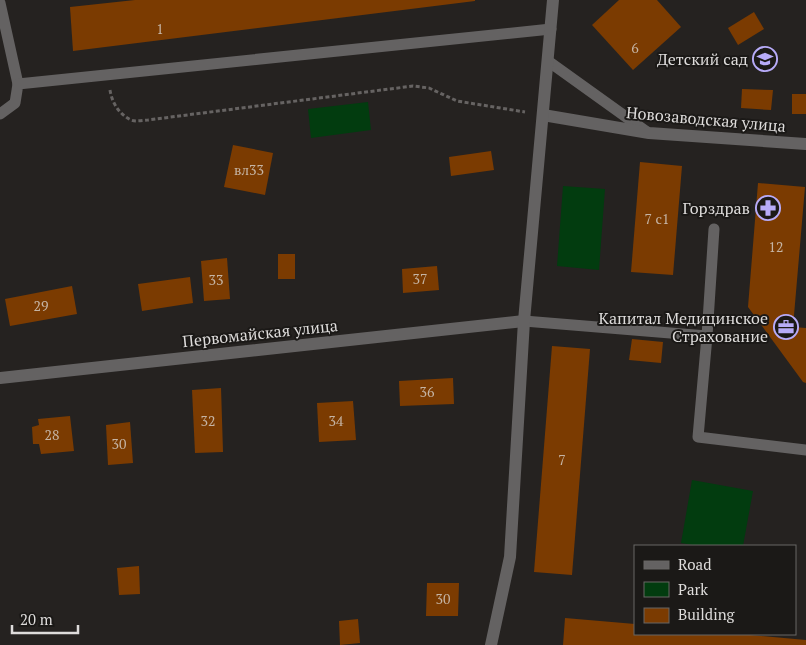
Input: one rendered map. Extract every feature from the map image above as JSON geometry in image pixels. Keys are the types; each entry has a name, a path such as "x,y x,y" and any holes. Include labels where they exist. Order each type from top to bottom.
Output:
{"street":[{"path":"491,645 510,557 524,321 553,0"},
{"name":"Новозаводская улица","path":"543,115 649,133 806,144"},
{"name":"Первомайская улица","path":"0,378 524,321"}],"lane":[{"path":"0,3 18,84 15,103 0,114"},
{"path":"18,84 551,29"},
{"path":"548,62 649,133"},
{"path":"714,229 698,437 806,450"},
{"path":"524,321 707,336"}],"path":[{"path":"107,74 112,101 120,111 132,120 148,120 413,86 429,88 457,101 543,115"}],"green space":[{"path":"368,102 371,130 311,138 308,109"},
{"path":"563,186 605,189 599,270 557,266"},
{"path":"692,480 753,491 743,545 693,545 681,543"}],"building":[{"path":"135,0 475,1 73,51 70,7"},
{"path":"619,0 657,0 681,27 633,70 592,25"},
{"path":"754,12 764,29 738,45 728,28"},
{"path":"742,89 773,90 771,110 741,108"},
{"path":"792,94 806,94 806,114 792,114"},
{"path":"233,145 273,153 265,195 224,187"},
{"path":"491,151 494,170 451,176 449,157"},
{"path":"640,162 682,166 673,275 631,272"},
{"path":"758,183 805,187 793,327 806,328 806,383 803,382 748,307"},
{"path":"278,254 295,254 295,279 278,279"},
{"path":"227,258 230,299 204,301 201,261"},
{"path":"437,266 439,290 403,293 402,269"},
{"path":"190,277 193,303 142,311 138,284"},
{"path":"72,286 77,314 10,326 5,299"},
{"path":"632,339 663,342 661,363 629,360"},
{"path":"552,346 590,349 572,575 534,572"},
{"path":"453,378 454,404 400,406 399,381"},
{"path":"221,388 223,452 195,453 192,390"},
{"path":"353,401 356,440 319,442 317,403"},
{"path":"70,416 74,451 41,454 39,444 33,444 32,427 39,425 38,419"},
{"path":"130,422 133,463 108,465 106,425"},
{"path":"139,566 140,594 119,595 117,568"},
{"path":"427,583 459,583 458,616 426,616"},
{"path":"565,618 634,624 634,635 749,635 806,640 806,645 563,645"},
{"path":"358,619 360,643 340,645 339,621"}],"place":[{"name":"Детский сад","path":"765,59"},
{"name":"Горздрав","path":"768,208"},
{"name":"Капитал Медицинское Страхование","path":"786,327"}]}
